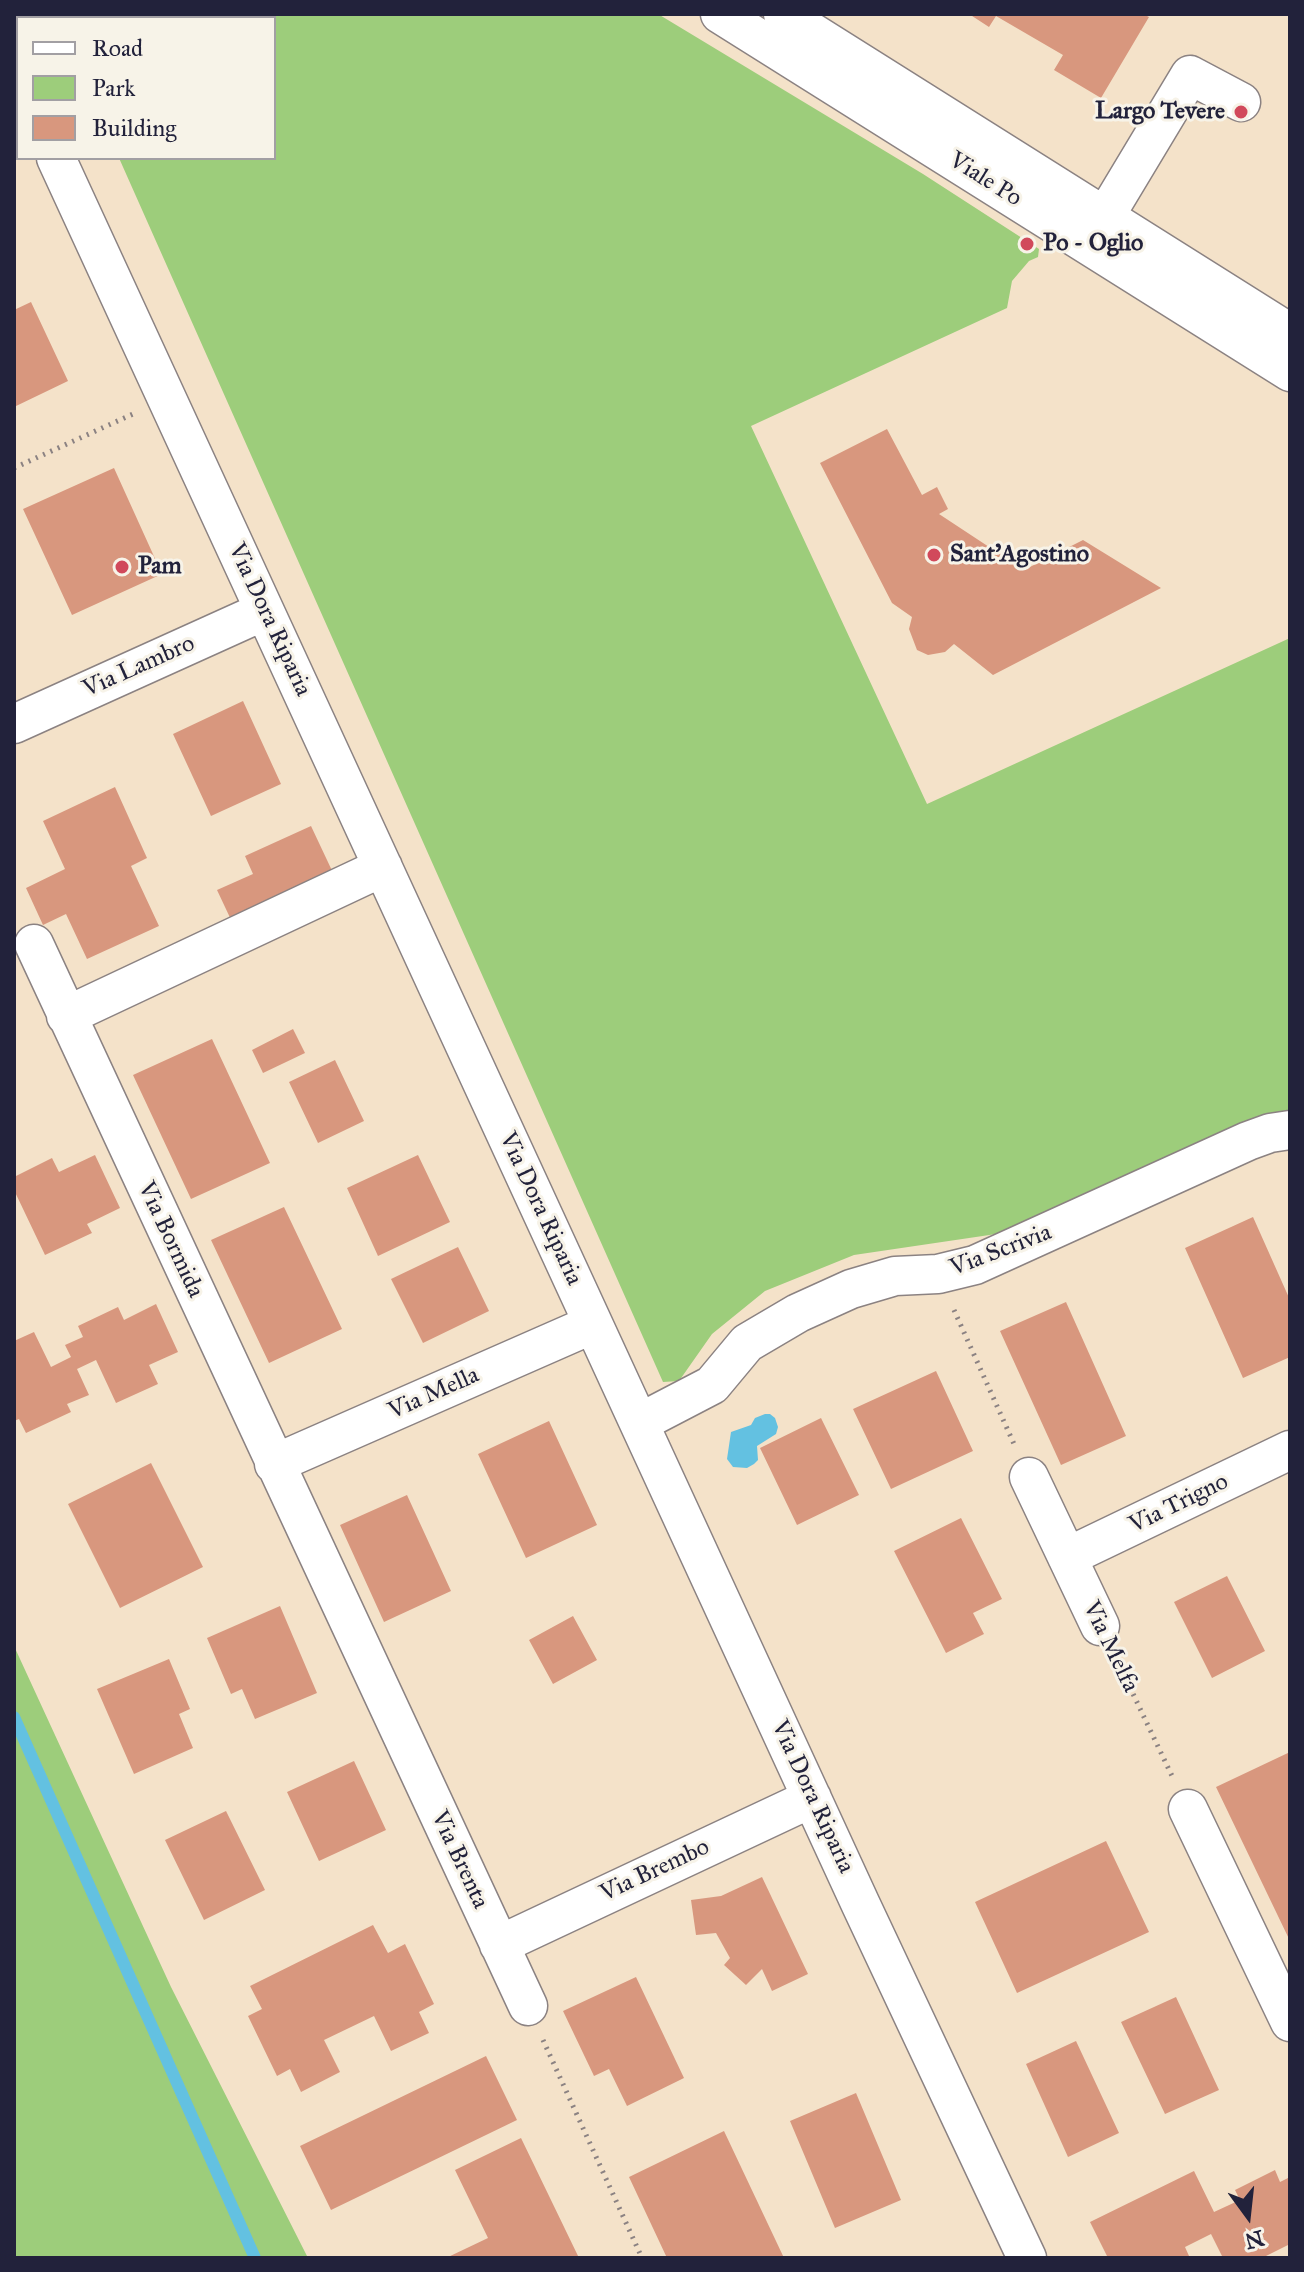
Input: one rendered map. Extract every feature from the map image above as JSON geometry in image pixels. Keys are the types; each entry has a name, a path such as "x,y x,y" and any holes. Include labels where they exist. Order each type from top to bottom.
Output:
{"street":[{"name":"Viale Po","path":"720,14 1096,230 1290,333"},
{"name":"Viale Po","path":"783,14 1096,230 1290,372"},
{"path":"1096,230 1190,75 1241,102"},
{"name":"Via Dora Riparia","path":"57,160 1027,2258"},
{"name":"Via Lambro","path":"14,724 264,611"},
{"path":"66,1016 383,867"},
{"name":"Via Bormida","path":"34,944 274,1464"},
{"name":"Via Scrivia","path":"639,1423 712,1385 747,1343 798,1313 851,1289 895,1276 938,1274 975,1265 1248,1141 1290,1130"},
{"name":"Via Mella","path":"274,1464 593,1324"},
{"name":"Via Trigno","path":"1067,1557 1290,1450"},
{"name":"Via Brenta","path":"274,1464 528,2006"},
{"name":"Via Melfa","path":"1029,1477 1100,1626"},
{"name":"Via Brembo","path":"499,1945 812,1798"},
{"path":"1188,1809 1289,2018"}],"path":[{"path":"14,468 167,399"},
{"path":"938,1274 1029,1477"},
{"name":"Via Melfa","path":"1100,1626 1188,1809"},
{"path":"528,2006 642,2258"}],"green space":[{"path":"658,14 923,174 1039,249 1038,257 1029,261 1012,281 1007,308 751,426 927,804 1290,638 1290,1113 1030,1229 854,1255 765,1291 712,1334 679,1381 663,1382 120,160 276,160 276,16 57,16"},
{"path":"14,1646 171,1987 308,2258 14,2258"}],"water":[{"path":"765,1414 775,1418 778,1427 776,1434 757,1446 758,1460 754,1464 747,1468 733,1467 727,1459 731,1432 751,1425 755,1418"}],"building":[{"path":"969,14 1143,14 1149,17 1101,98 1054,70 1063,55 996,16 989,27"},
{"path":"31,302 68,381 14,407 14,310"},
{"name":"Sant'Agostino","path":"887,429 922,495 937,487 948,509 939,514 1024,570 1083,540 1161,588 993,675 954,644 945,652 928,655 917,650 909,629 912,617 892,603 820,463"},
{"path":"114,468 162,574 72,615 23,509"},
{"path":"243,701 281,784 211,816 173,734"},
{"path":"115,787 147,858 131,866 159,926 87,959 66,914 43,925 26,888 65,869 43,821"},
{"path":"311,826 335,877 233,924 217,890 253,874 245,856"},
{"path":"293,1029 305,1053 263,1073 252,1050"},
{"path":"212,1039 270,1163 191,1199 133,1075"},
{"path":"335,1060 364,1121 318,1143 289,1082"},
{"path":"95,1155 120,1208 87,1224 92,1233 45,1255 14,1190 14,1177 52,1158 59,1172"},
{"path":"418,1155 450,1222 378,1256 347,1188"},
{"path":"284,1207 342,1329 269,1363 211,1240"},
{"path":"1253,1217 1290,1300 1290,1357 1243,1378 1185,1248"},
{"path":"458,1247 489,1311 423,1343 391,1279"},
{"path":"1066,1302 1126,1436 1061,1465 1000,1331"},
{"path":"156,1304 178,1352 149,1365 158,1384 116,1403 96,1360 77,1369 89,1395 67,1404 71,1412 26,1433 19,1419 14,1421 14,1341 34,1332 51,1367 71,1357 65,1345 83,1337 78,1326 118,1307 124,1320"},
{"path":"936,1371 973,1451 891,1489 853,1409"},
{"path":"821,1418 859,1495 797,1525 760,1448"},
{"path":"549,1421 597,1525 526,1558 478,1454"},
{"path":"151,1463 203,1567 120,1608 68,1504"},
{"path":"407,1495 451,1591 384,1622 340,1525"},
{"path":"961,1518 1002,1599 973,1613 984,1634 946,1653 894,1551"},
{"path":"1227,1576 1265,1651 1212,1678 1174,1602"},
{"path":"280,1606 317,1693 255,1719 242,1689 231,1694 207,1638"},
{"path":"573,1616 597,1660 553,1684 529,1640"},
{"path":"169,1659 190,1709 179,1714 193,1748 134,1774 97,1689"},
{"path":"1290,1752 1290,1941 1216,1787"},
{"path":"354,1761 386,1830 319,1861 287,1792"},
{"path":"226,1811 265,1890 204,1920 165,1840"},
{"path":"1106,1841 1149,1932 1017,1993 975,1902"},
{"path":"762,1877 808,1974 772,1991 762,1969 746,1985 724,1965 730,1958 716,1933 696,1935 691,1900 721,1896"},
{"path":"373,1925 388,1953 405,1944 434,2004 419,2012 429,2033 391,2051 374,2016 324,2040 340,2072 301,2092 290,2069 277,2076 248,2016 262,2009 250,1986"},
{"path":"636,1977 684,2078 627,2106 609,2069 594,2076 563,2011"},
{"path":"1176,1997 1219,2090 1165,2114 1121,2022"},
{"path":"1076,2041 1119,2133 1068,2157 1026,2064"},
{"path":"486,2056 517,2120 331,2210 300,2146"},
{"path":"856,2093 901,2200 835,2228 790,2121"},
{"path":"724,2131 784,2258 667,2258 629,2177"},
{"path":"521,2138 579,2258 446,2258 488,2238 455,2170"},
{"path":"1275,2170 1280,2182 1290,2177 1290,2244 1262,2258 1223,2258 1211,2234 1185,2247 1189,2256 1185,2258 1108,2258 1090,2222 1194,2171 1214,2212 1240,2200 1235,2190"}],"waterway":[{"path":"14,1717 255,2258"}],"place":[{"name":"Largo Tevere","path":"1241,112"},
{"name":"Po - Oglio","path":"1027,244"},
{"name":"Sant'Agostino","path":"934,555"},
{"name":"Pam","path":"122,567"}]}
